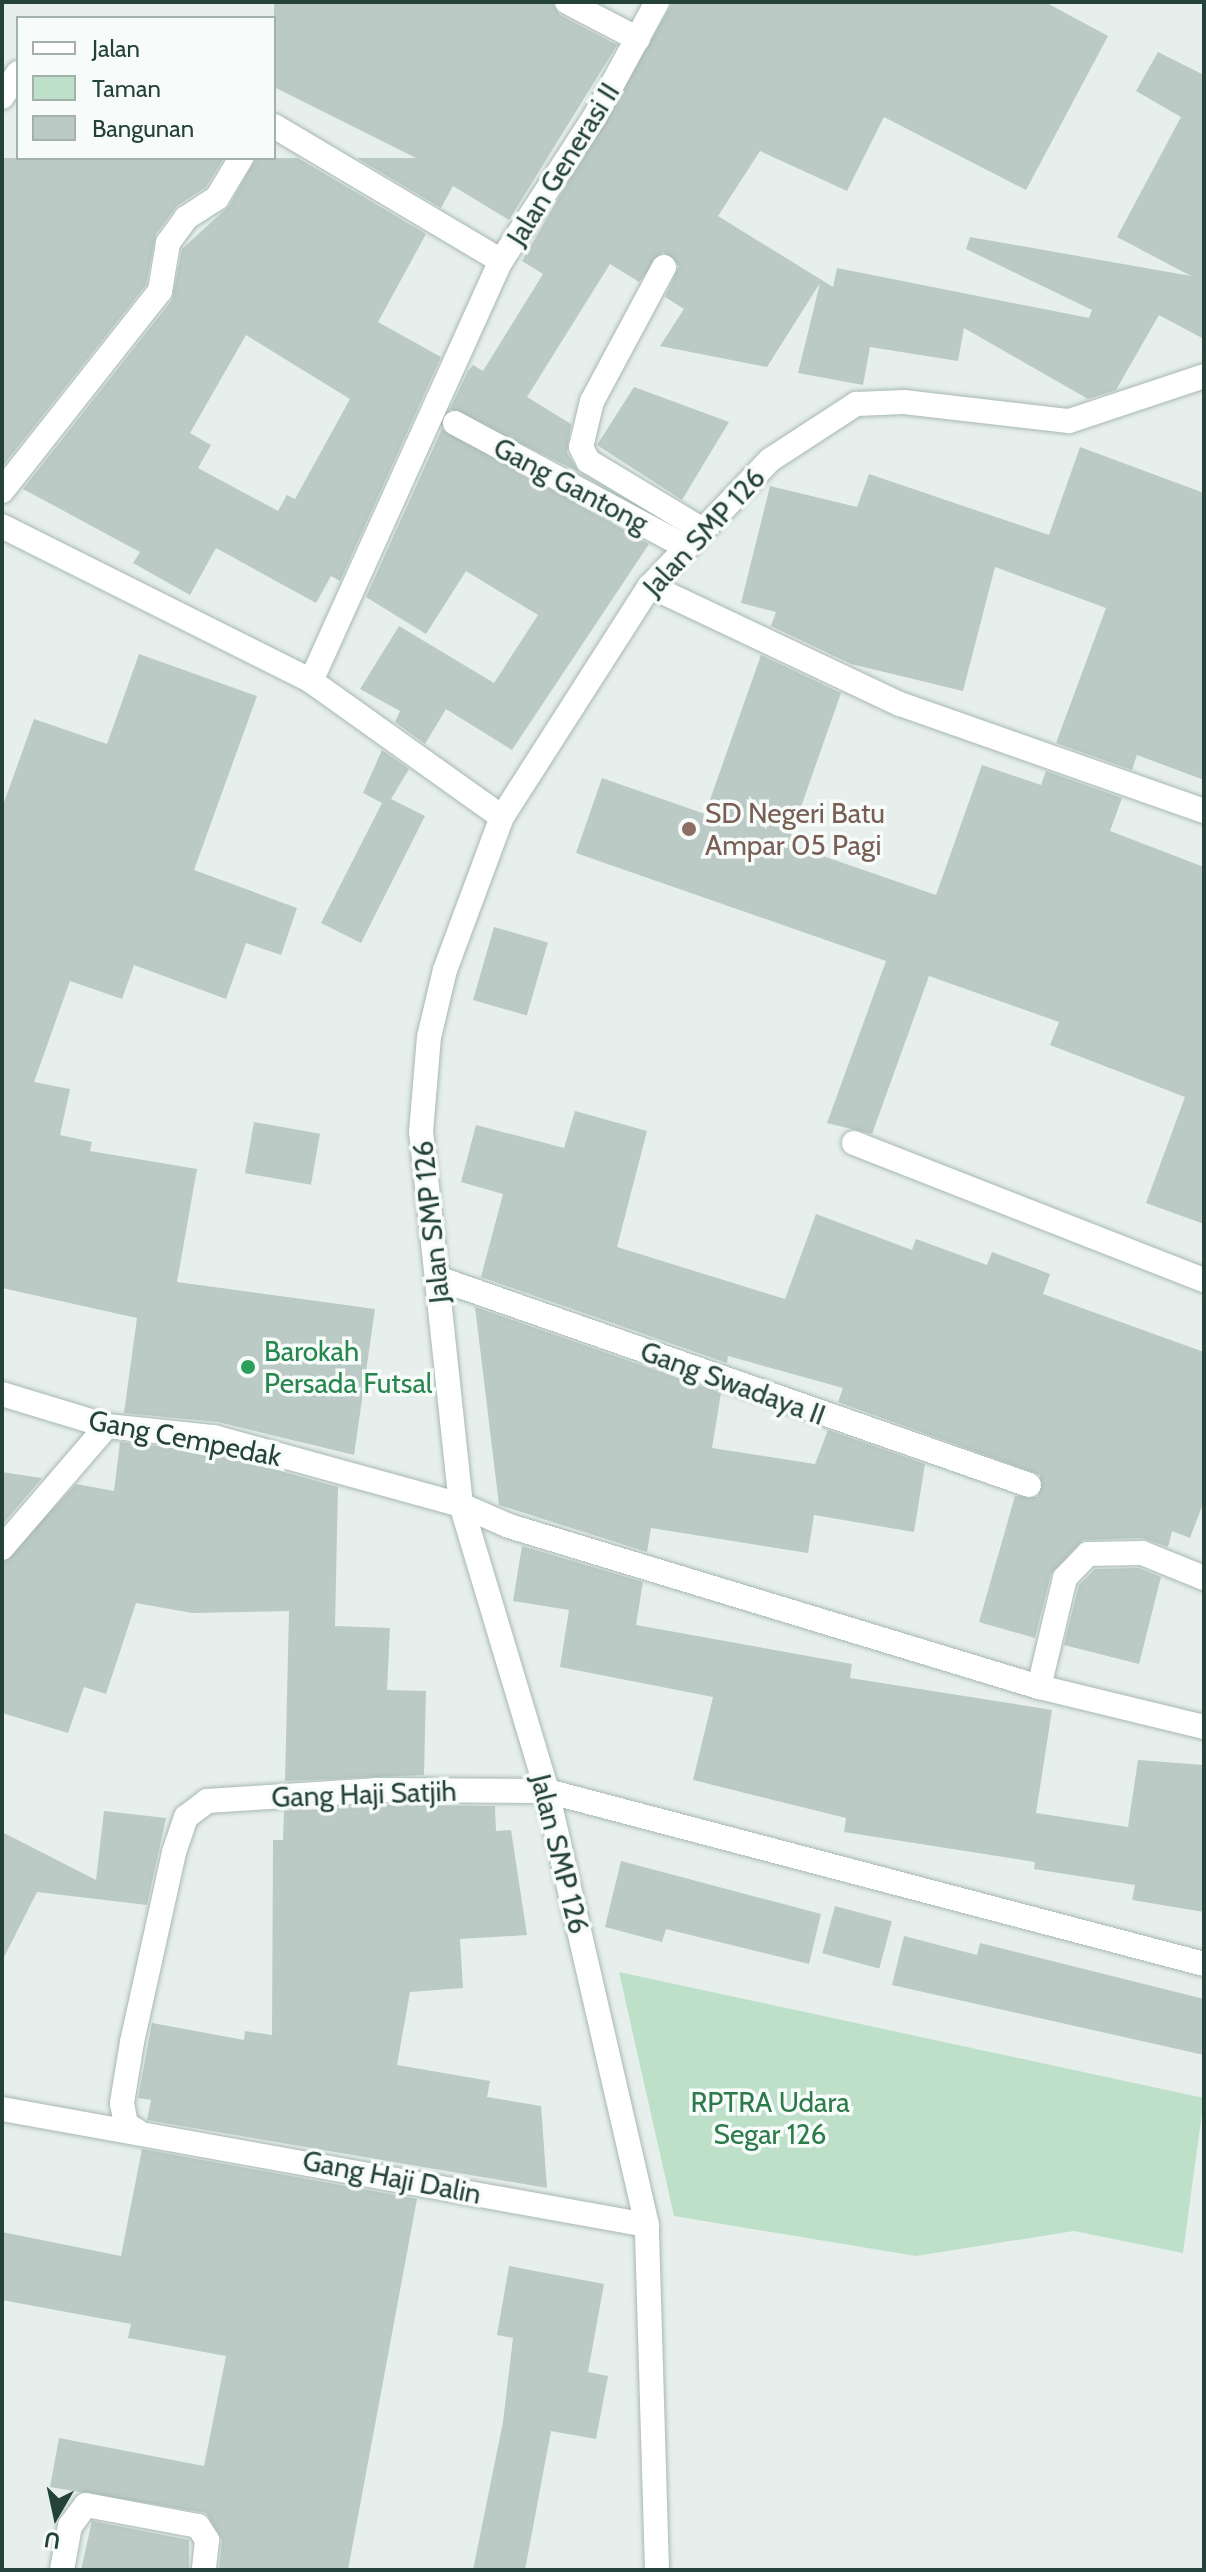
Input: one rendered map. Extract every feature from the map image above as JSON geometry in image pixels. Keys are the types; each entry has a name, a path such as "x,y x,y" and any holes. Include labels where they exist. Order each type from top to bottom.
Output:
{"street":[{"path":"567,2 638,39"},
{"name":"Jalan Generasi II","path":"276,127 501,261 638,39 657,2"},
{"path":"2,97 16,76"},
{"path":"2,491 160,291 168,243 186,218 217,198 240,160"},
{"path":"311,681 501,261"},
{"path":"664,267 592,401 581,447 588,461 703,530"},
{"name":"Jalan SMP 126","path":"657,2570 647,2225 547,1791 461,1505 421,1132 429,1037 445,970 502,817 650,586 770,460 856,404 904,402 1069,421 1204,376"},
{"name":"Gang Gantong","path":"455,423 686,547"},
{"path":"5,533 311,681 502,817"},
{"path":"650,586 900,704 1204,811"},
{"path":"854,1143 1204,1280"},
{"name":"Gang Swadaya II","path":"437,1278 1029,1485"},
{"name":"Gang Cempedak","path":"2,1394 107,1426 214,1437 461,1505 509,1526 1039,1687 1204,1727"},
{"path":"2,1548 107,1426"},
{"path":"1039,1687 1065,1578 1088,1554 1142,1553 1204,1578"},
{"name":"Gang Haji Satjih","path":"137,2131 126,2124 122,2103 186,1817 207,1801 375,1790 547,1791 1204,1964"},
{"name":"Gang Haji Dalin","path":"2,2109 647,2225"},
{"path":"62,2570 70,2526 86,2505 198,2526 207,2540 204,2570"}],"green space":[{"name":"RPTRA Udara Segar 126","path":"619,1972 1204,2098 1183,2253 1074,2231 916,2256 674,2216"}],"building":[{"path":"274,2 552,2 560,15 617,45 509,220 453,186 441,208 357,158 416,158 276,88"},
{"path":"673,2 1045,2 1108,36 1026,190 884,117 847,191 760,151 718,216 833,287 837,268 1089,318 1092,310 966,249 970,237 1191,276 1117,237 1181,117 1136,91 1158,52 1204,75 1204,339 1159,315 1116,390 1088,399 964,328 958,361 870,347 863,385 798,373 820,283 767,367 660,346 684,309 665,297 679,266 663,252 639,282 610,264 527,397 571,424 567,453 579,472 450,409 468,371 473,365 483,371 543,274 522,261"},
{"path":"2,158 223,160 206,187 177,206 156,234 146,285 2,467"},
{"path":"276,158 298,158 426,234 378,322 441,357 340,581 331,576 316,603 216,548 190,595 133,563 140,552 23,489 172,300 182,249 229,206 255,160","holes":["246,335 350,399 295,499 287,495 278,511 198,468 211,445 190,433"]},
{"path":"634,387 729,422 682,500 597,445"},
{"path":"442,429 649,544 512,750 446,709 425,744 395,722 400,711 360,689 399,626 494,683 538,615 466,571 426,634 366,597"},
{"path":"1080,447 1204,493 1204,780 1137,755 1132,770 1056,743 1106,608 995,567 963,691 851,664 771,626 776,612 741,603 770,486 857,507 869,474 1049,535"},
{"path":"139,654 257,696 194,870 297,908 281,955 246,943 226,999 134,965 122,999 70,981 34,1082 70,1089 60,1135 92,1142 90,1151 197,1169 177,1282 375,1309 354,1455 218,1422 124,1413 137,1318 2,1288 2,808 34,719 107,744"},
{"path":"761,655 841,693 788,844 936,895 982,765 1041,785 1046,771 1122,798 1110,831 1204,867 1204,1224 1146,1203 1185,1097 1050,1045 1059,1022 929,976 872,1134 827,1123 886,961 576,853 602,778 705,814"},
{"path":"382,750 409,769 391,799 425,816 361,943 321,923 382,803 363,793"},
{"path":"494,927 548,942 527,1015 473,1000"},
{"path":"575,1111 647,1131 617,1247 785,1299 816,1214 912,1250 916,1239 987,1265 992,1252 1050,1274 1043,1294 1204,1352 1204,1501 1190,1538 1172,1531 1168,1547 1142,1538 1083,1540 1051,1574 1035,1638 979,1622 1015,1496 1038,1497 1040,1475 838,1402 843,1388 728,1356 727,1363 481,1277 503,1194 461,1182 476,1125 564,1148"},
{"path":"254,1122 320,1134 311,1185 245,1173"},
{"path":"475,1307 721,1393 712,1448 815,1464 828,1430 925,1464 914,1532 814,1515 808,1553 651,1528 647,1552 499,1505"},
{"path":"120,1442 211,1452 338,1487 335,1626 390,1628 387,1690 426,1691 424,1775 285,1781 289,1611 192,1613 136,1603 106,1694 84,1687 68,1733 2,1713 2,1563 76,1484 114,1491"},
{"path":"2,1472 42,1478 2,1525"},
{"path":"522,1546 643,1582 636,1625 852,1664 850,1678 1052,1710 1036,1813 1128,1827 1138,1760 1204,1765 1204,1912 1132,1900 1135,1885 1034,1869 1035,1862 844,1832 846,1818 693,1780 713,1697 560,1667 569,1610 513,1601"},
{"path":"1139,1568 1161,1577 1139,1664 1064,1645 1079,1585 1095,1569"},
{"path":"375,1805 495,1806 496,1831 511,1830 527,1935 460,1939 463,1988 410,1992 397,2065 490,2081 487,2097 541,2106 547,2188 147,2120 151,2100 138,2098 152,2023 244,2040 245,2031 272,2035 273,1840 283,1840 284,1811"},
{"path":"104,1811 166,1818 147,1905 37,1892 2,1961 2,1832 96,1880"},
{"path":"621,1861 821,1914 809,1964 666,1929 662,1942 605,1927"},
{"path":"835,1906 892,1921 879,1969 822,1953"},
{"path":"904,1936 977,1955 980,1943 1204,1999 1204,2055 892,1985"},
{"path":"142,2149 417,2199 348,2570 219,2570 222,2540 206,2513 50,2487 59,2438 204,2466 226,2356 128,2338 131,2324 2,2300 2,2232 121,2256"},
{"path":"509,2266 604,2284 588,2372 608,2376 596,2439 551,2431 525,2570 473,2570 503,2422 513,2338 497,2335"},
{"path":"92,2521 189,2540 189,2570 81,2570"}],"place":[{"name":"SD Negeri Batu Ampar 05 Pagi","path":"689,829"},
{"name":"Barokah Persada Futsal","path":"248,1367"}]}
